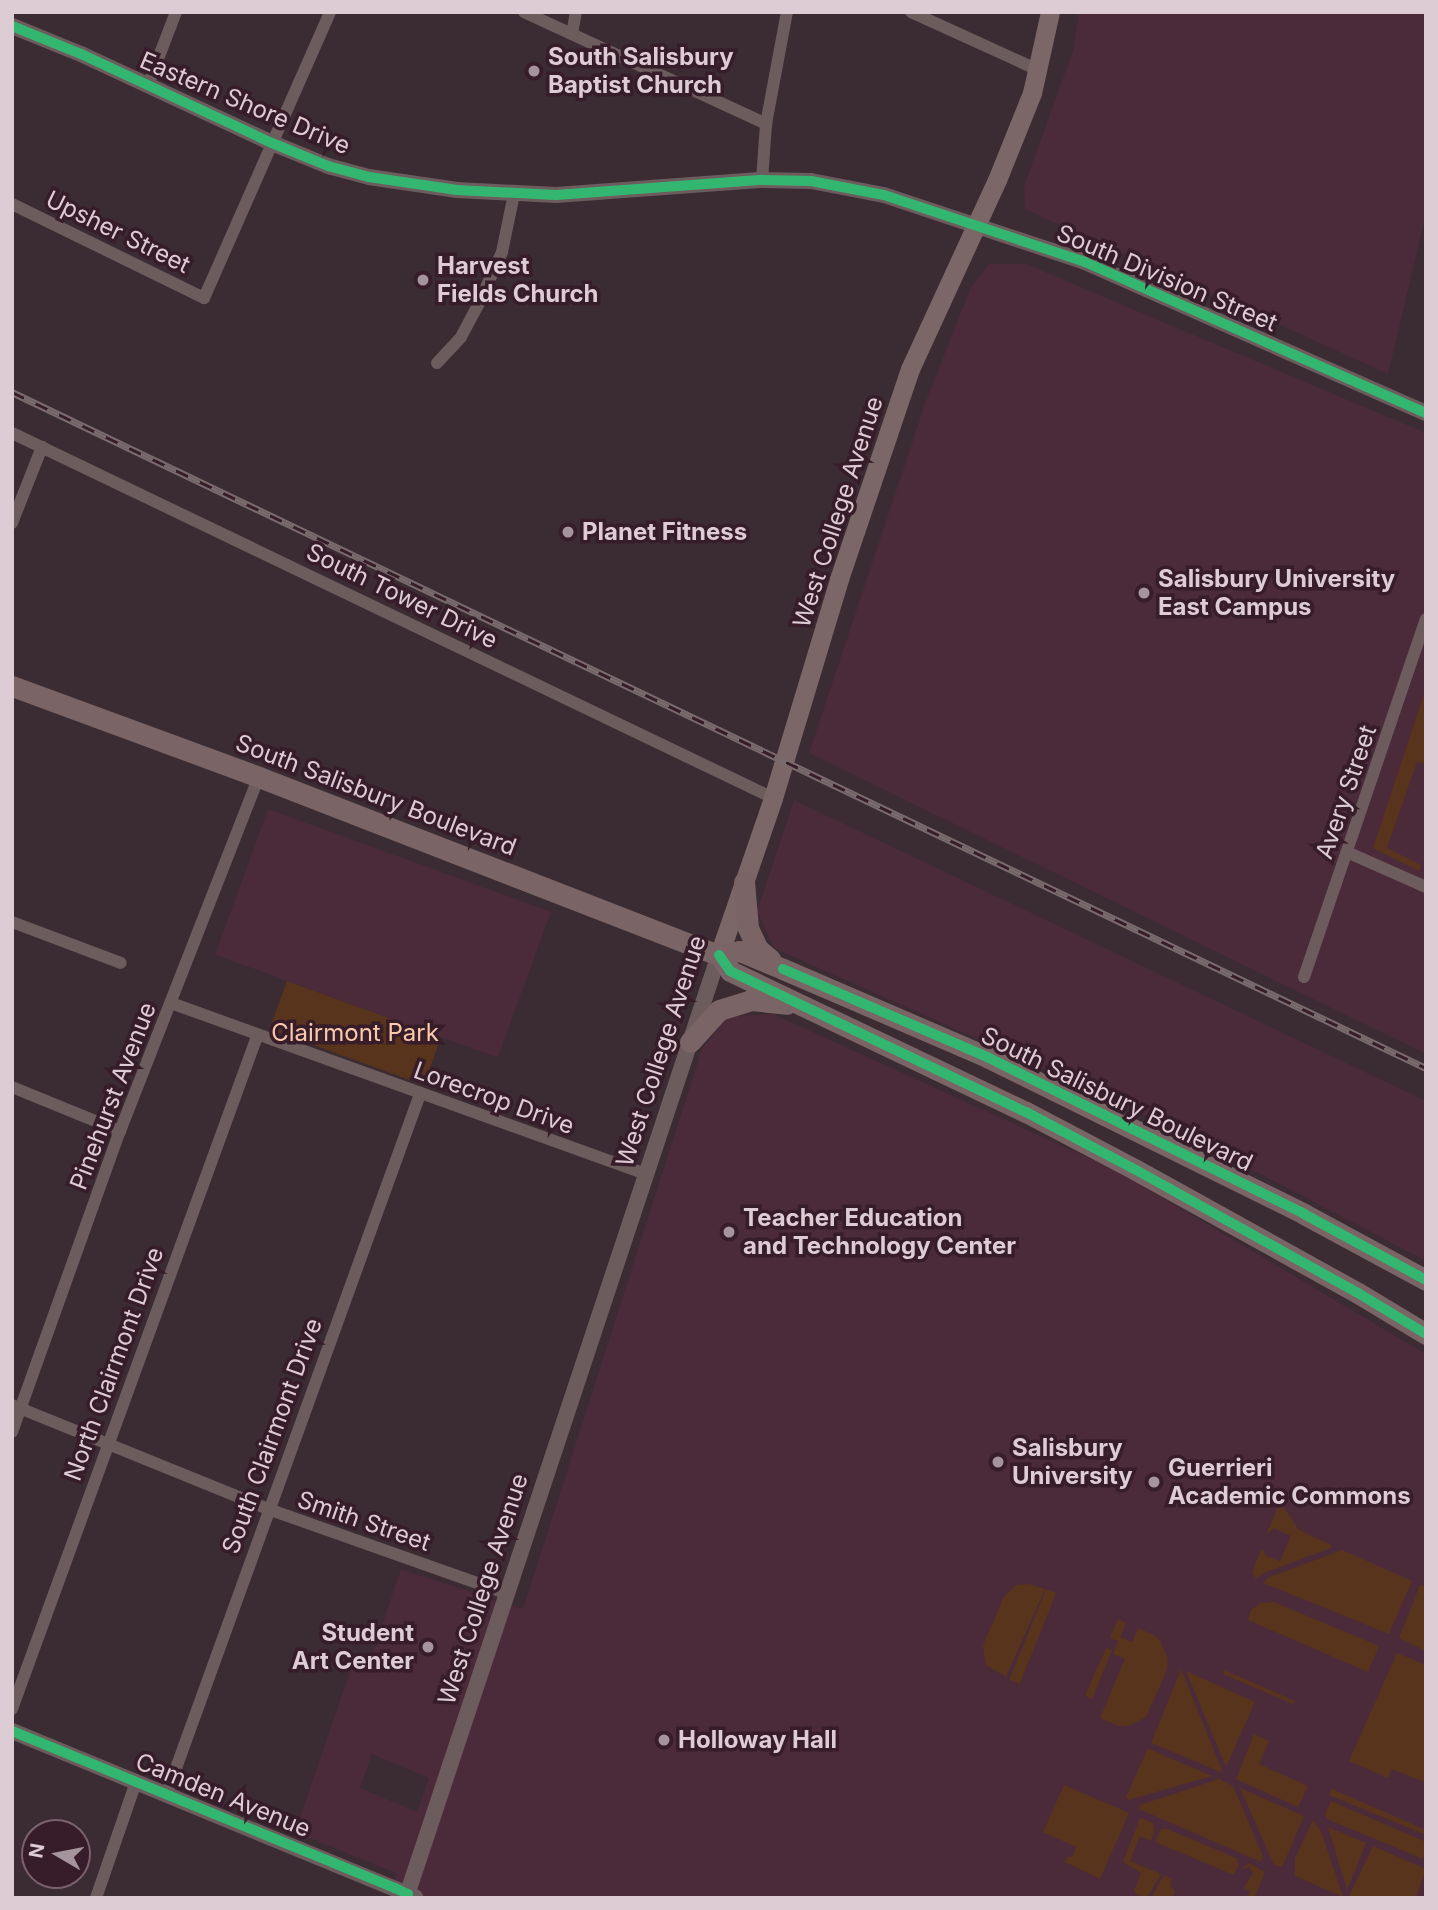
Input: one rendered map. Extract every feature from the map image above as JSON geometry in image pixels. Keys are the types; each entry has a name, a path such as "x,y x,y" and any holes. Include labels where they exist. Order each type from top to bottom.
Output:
{"main road":[{"name":"West College Avenue","path":"719,955 901,395 975,224 997,180 1038,70 1050,12"},
{"name":"South Salisbury Boulevard","path":"12,686 258,777 719,955 740,951 783,969 987,1057 1304,1214 1426,1280"},
{"path":"744,882 748,929 752,940 758,949 783,969"},
{"name":"South Salisbury Boulevard","path":"719,955 730,971 1026,1112 1358,1293 1426,1334"},
{"path":"690,1042 719,1010 751,1000 801,1005"},
{"path":"1026,1112 1032,1100 1043,1100 1097,1127 1131,1128"}],"street":[{"path":"148,85 176,12"},
{"path":"272,143 330,12"},
{"path":"524,12 766,124"},
{"path":"572,34 576,12"},
{"path":"762,180 766,124 786,12"},
{"path":"911,12 1038,70"},
{"name":"Eastern Shore Drive","path":"12,26 272,143 328,166 369,177 457,190 556,195 762,180"},
{"name":"Upsher Street","path":"12,204 204,298 272,143"},
{"name":"South Division Street","path":"762,180 811,181 867,191 1086,262 1426,413"},
{"path":"437,363 461,337 478,305 502,252 514,194"},
{"name":"South Tower Drive","path":"12,433 772,798"},
{"path":"12,523 42,447"},
{"name":"Avery Street","path":"1304,977 1349,853 1426,619"},
{"name":"Pinehurst Avenue","path":"12,1432 16,1406 258,777"},
{"path":"1349,853 1426,887"},
{"path":"12,922 121,963"},
{"name":"West College Avenue","path":"410,1896 719,955"},
{"name":"Lorecrop Drive","path":"171,1003 646,1174"},
{"name":"North Clairmont Drive","path":"12,1709 106,1444 258,1034"},
{"path":"12,1087 120,1131"},
{"name":"South Clairmont Drive","path":"167,1793 420,1094"},
{"name":"Smith Street","path":"16,1406 268,1509 508,1594"},
{"name":"Camden Avenue","path":"12,1731 410,1896"},
{"path":"96,1898 136,1782"}],"shaded area":[{"path":"1079,12 1426,12 1426,214 1388,374 1025,209 1024,186 1073,51"},
{"name":"Salisbury University East Campus","path":"989,264 1026,264 1426,433 1426,1054 809,753 926,401 971,287"},
{"path":"794,800 1426,1101 1426,1261 1202,1143 774,948 757,911"},
{"path":"268,809 551,912 498,1058 215,955"},
{"name":"Salisbury University","path":"773,1014 1117,1171 1426,1354 1426,1898 388,1898 396,1873 295,1832 355,1657 370,1661 401,1569 523,1609 702,1049 728,1016","holes":["372,1754 429,1778 417,1812 360,1788"]}],"green space":[{"path":"1426,688 1426,764 1417,762 1387,848 1421,865 1419,871 1373,848"},
{"name":"Clairmont Park","path":"287,981 441,1037 424,1085 270,1029"},
{"path":"1280,1502 1299,1530 1331,1545 1331,1548 1264,1573 1256,1579 1252,1572 1262,1548 1266,1556 1280,1561 1291,1536 1274,1528 1266,1535"},
{"path":"1342,1550 1412,1581 1389,1634 1263,1583 1269,1577"},
{"path":"1029,1584 1045,1589 1006,1677 986,1665 983,1645 1004,1597 1016,1585"},
{"path":"1420,1585 1426,1586 1426,1651 1399,1638"},
{"path":"1046,1589 1056,1593 1019,1684 1009,1680"},
{"path":"1274,1602 1379,1646 1368,1672 1248,1620 1251,1610 1260,1603"},
{"path":"1118,1619 1126,1623 1120,1637 1132,1642 1138,1628 1152,1634 1160,1640 1168,1659 1167,1670 1146,1717 1128,1726 1119,1726 1100,1718 1125,1659 1113,1654 1118,1641 1110,1638"},
{"path":"1106,1648 1112,1650 1092,1699 1085,1696"},
{"path":"1397,1653 1426,1665 1426,1783 1392,1769 1388,1778 1349,1761"},
{"path":"1181,1669 1223,1773 1151,1743"},
{"path":"1224,1670 1295,1701 1293,1704 1223,1674"},
{"path":"1186,1671 1255,1702 1226,1767"},
{"path":"1254,1734 1269,1741 1259,1764 1308,1786 1298,1807 1236,1779"},
{"path":"1148,1748 1212,1776 1128,1800 1126,1797"},
{"path":"1219,1779 1233,1786 1263,1856 1261,1862 1139,1809 1140,1805"},
{"path":"1064,1785 1129,1813 1100,1879 1065,1862 1067,1856 1072,1857 1076,1847 1043,1832"},
{"path":"1240,1788 1304,1816 1282,1867 1274,1865"},
{"path":"1332,1789 1426,1830 1426,1835 1329,1795"},
{"path":"1331,1801 1426,1842 1423,1859 1327,1819 1325,1814"},
{"path":"1140,1818 1153,1823 1154,1832 1151,1841 1140,1836 1130,1861 1161,1874 1147,1898 1134,1891 1141,1873 1123,1862"},
{"path":"1313,1820 1321,1831 1343,1897 1295,1876 1295,1858"},
{"path":"1328,1827 1366,1843 1347,1890"},
{"path":"1165,1828 1236,1858 1239,1864 1234,1875 1155,1842 1160,1830"},
{"path":"1373,1846 1426,1869 1416,1898 1348,1898"},
{"path":"1249,1863 1265,1872 1254,1898 1247,1898 1250,1891 1244,1888 1253,1873 1249,1867 1241,1869"},
{"path":"1164,1875 1172,1879 1170,1886 1175,1891 1173,1897 1151,1898"}],"railway":[{"path":"12,392 1426,1068"}],"cycle path":[{"path":"12,26 81,54 272,143 328,166 369,177 457,190 556,195 762,180 811,181 884,195 1085,262 1426,413"},
{"path":"719,955 730,971 1026,1112 1358,1293 1426,1334"},
{"path":"783,969 987,1057 1304,1214 1426,1280"},
{"path":"12,1731 395,1888 408,1894 406,1898"}],"place":[{"name":"South Salisbury Baptist Church","path":"534,71"},
{"name":"Harvest Fields Church","path":"423,280"},
{"name":"Planet Fitness","path":"568,532"},
{"name":"Salisbury University East Campus","path":"1144,593"},
{"name":"Teacher Education and Technology Center","path":"729,1232"},
{"name":"Salisbury University","path":"998,1462"},
{"name":"Guerrieri Academic Commons","path":"1154,1482"},
{"name":"Student Art Center","path":"428,1647"},
{"name":"Holloway Hall","path":"664,1740"}]}
